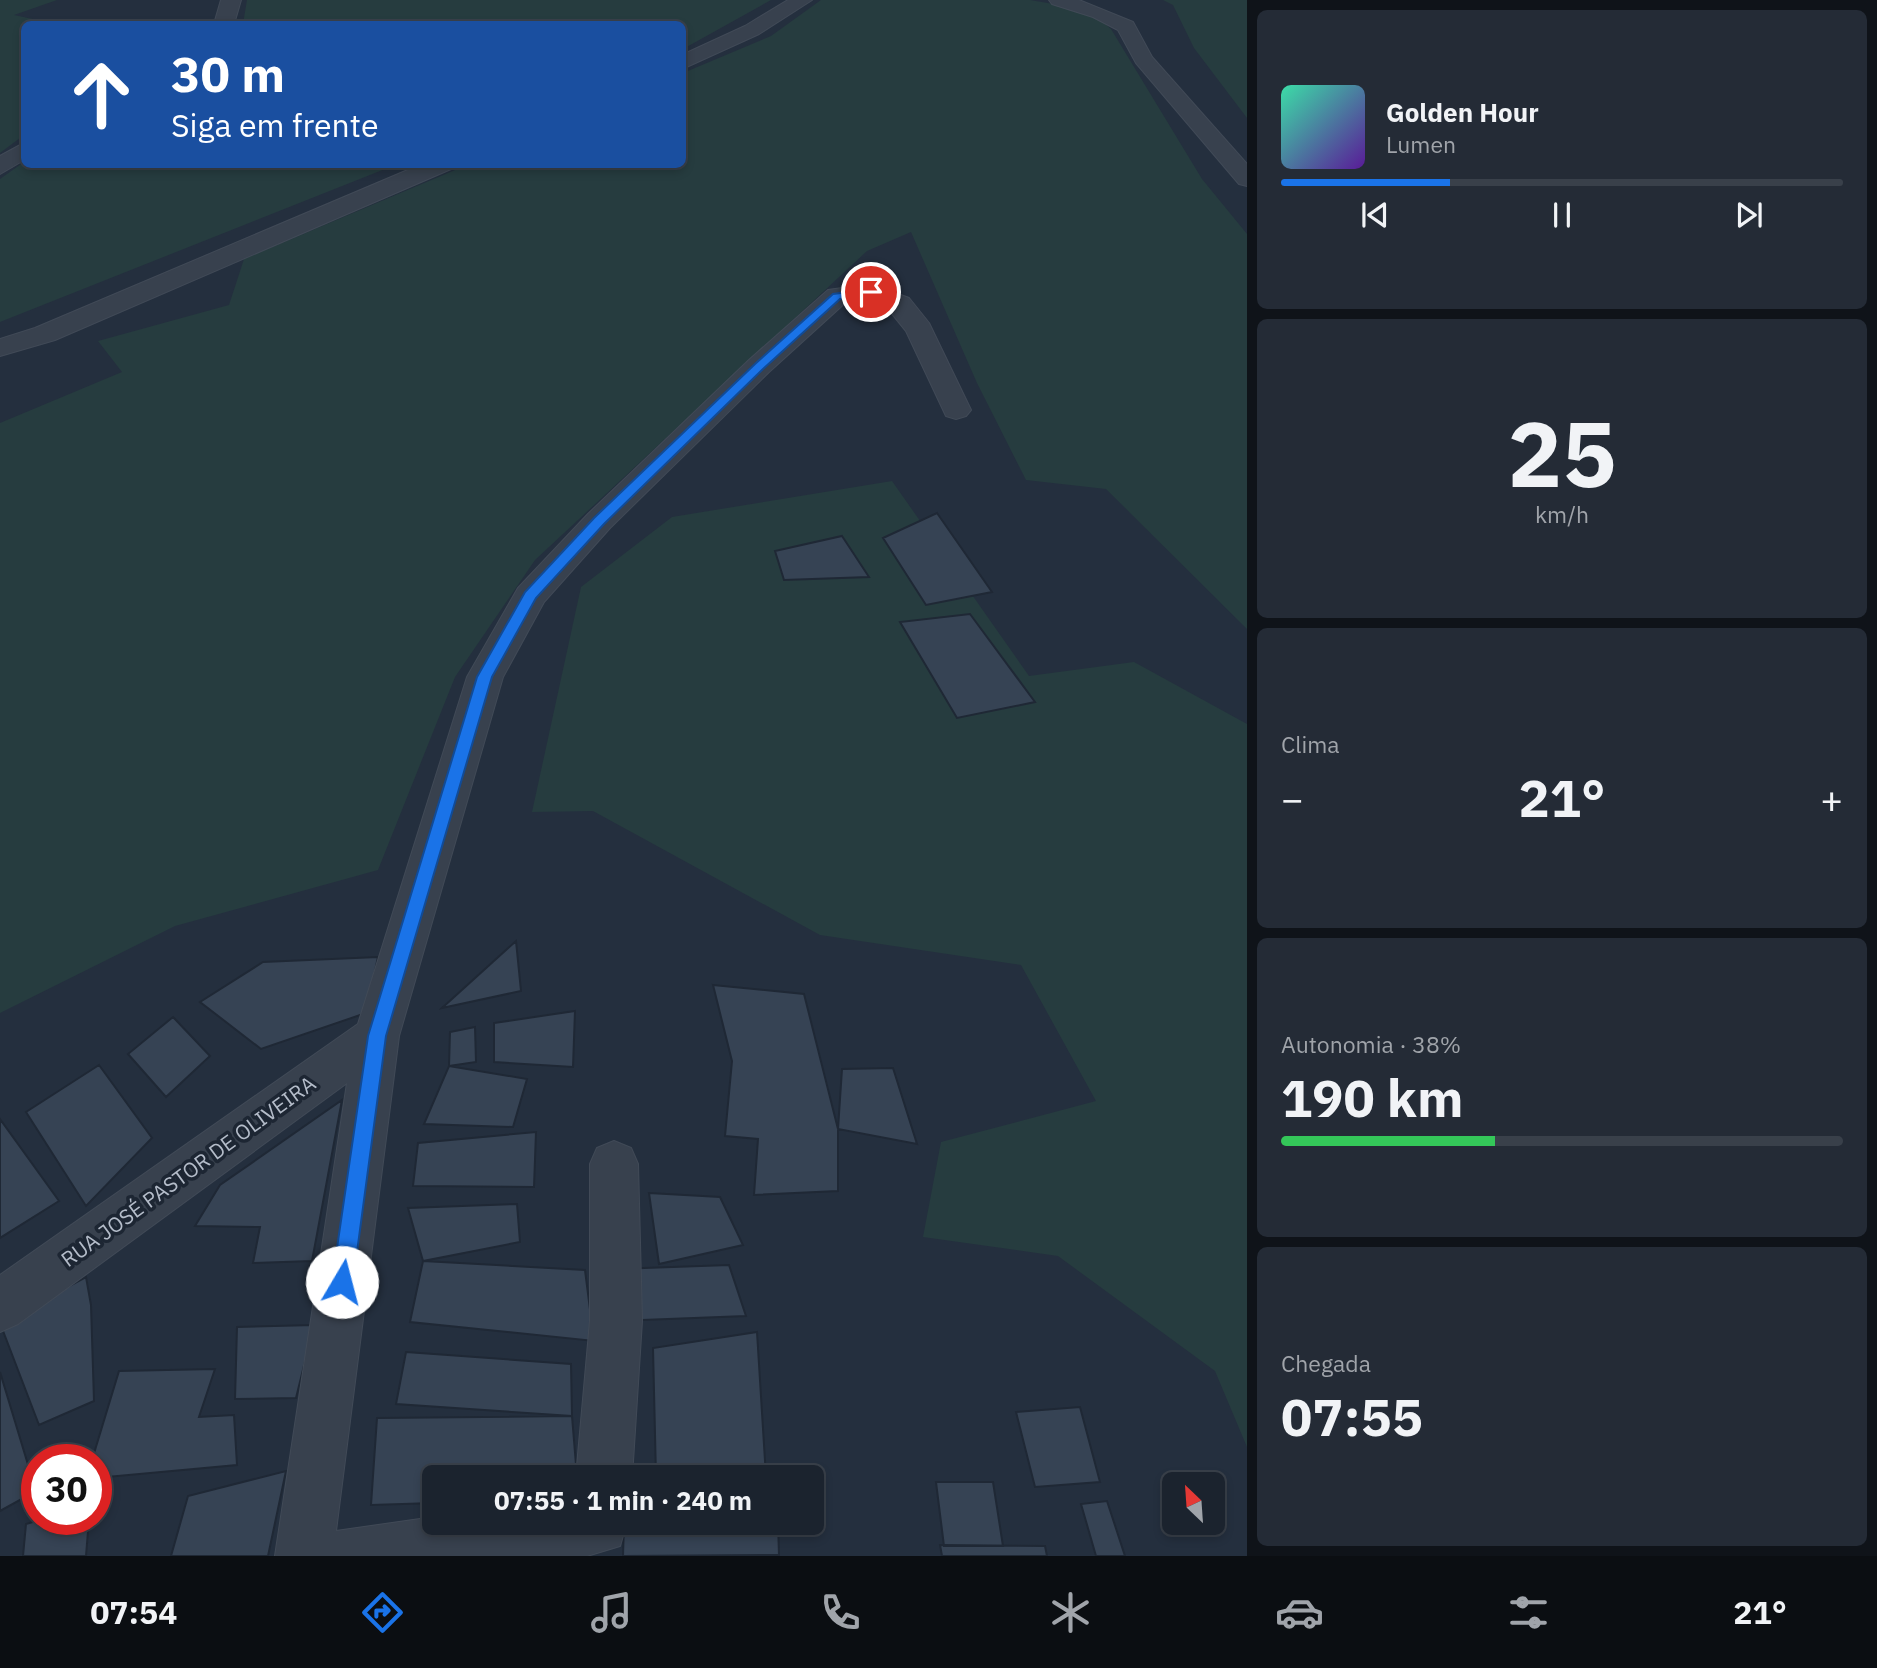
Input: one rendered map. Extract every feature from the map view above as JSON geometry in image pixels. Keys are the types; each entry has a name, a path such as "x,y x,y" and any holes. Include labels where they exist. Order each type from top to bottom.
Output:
{"street":[{"path":"225,21 231,0"},
{"path":"686,61 752,30 802,0"},
{"path":"1059,0 1100,13 1126,26 1143,59 1247,179"},
{"path":"0,167 21,152"},
{"path":"0,348 45,334 434,168"},
{"path":"304,1556 377,1036 485,677 530,596 599,521 759,366 837,296 871,292 899,304 919,329 956,410"},
{"name":"RUA JOSÉ PASTOR DE OLIVEIRA","path":"0,1306 377,1036"},
{"path":"605,1465 616,1321 614,1164"},
{"path":"344,1556 494,1535"}],"green space":[{"path":"0,0 57,0 14,15 42,21 21,21 21,137 0,153"},
{"path":"247,0 771,0 686,47 686,21 244,21"},
{"path":"821,0 1030,0 1089,10 1111,29 1202,179 1247,234 1247,629 1106,489 1026,480 977,383 911,232 867,251 535,560 455,677 378,870 175,926 0,1013 0,423 122,372 98,341 229,305 244,259 460,168 686,168 686,72 771,36"},
{"path":"1163,0 1247,0 1247,118 1194,48 1173,5"},
{"path":"21,164 21,168 387,168 0,322 0,179"},
{"path":"892,481 1029,676 1134,662 1247,724 1247,1447 1215,1371 1058,1256 923,1237 941,1142 1096,1101 1021,965 820,935 593,811 532,812 581,587 672,517"}],"building":[{"path":"937,513 992,592 926,605 883,538"},
{"path":"842,536 869,577 784,580 775,551"},
{"path":"970,614 1035,702 957,718 900,622"},
{"path":"516,941 521,991 442,1008"},
{"path":"378,957 366,1013 261,1049 200,1002 263,962"},
{"path":"713,985 804,994 838,1129 838,1191 754,1195 758,1139 725,1136 732,1061"},
{"path":"575,1011 573,1067 494,1062 494,1023"},
{"path":"173,1017 210,1056 166,1097 128,1054"},
{"path":"475,1027 476,1062 449,1066 450,1032"},
{"path":"99,1065 152,1138 86,1206 26,1112"},
{"path":"449,1066 527,1079 513,1127 424,1124"},
{"path":"893,1068 917,1144 838,1129 842,1069"},
{"path":"342,1100 312,1261 253,1263 260,1227 195,1226 220,1185"},
{"path":"0,1119 59,1201 0,1238"},
{"path":"536,1132 534,1187 413,1186 418,1143"},
{"path":"649,1193 720,1197 743,1245 659,1264"},
{"path":"517,1204 520,1242 423,1261 408,1208"},
{"path":"423,1261 585,1270 594,1341 410,1322"},
{"path":"729,1265 746,1316 616,1321 616,1269"},
{"path":"86,1277 91,1305 94,1401 39,1425 0,1323"},
{"path":"314,1325 296,1398 235,1399 237,1327"},
{"path":"757,1332 765,1465 656,1465 653,1348"},
{"path":"406,1352 571,1364 572,1416 396,1404"},
{"path":"215,1369 199,1417 234,1415 237,1465 112,1477 112,1444 97,1444 119,1371"},
{"path":"0,1372 22,1444 21,1499 0,1511"},
{"path":"1080,1407 1100,1482 1035,1487 1016,1412"},
{"path":"572,1416 576,1465 422,1465 422,1503 371,1505 377,1418"},
{"path":"286,1471 268,1556 171,1556 188,1496"},
{"path":"936,1482 993,1482 1003,1546 944,1546"},
{"path":"1107,1501 1125,1556 1096,1556 1081,1504"},
{"path":"25,1535 88,1535 86,1556 23,1556"},
{"path":"624,1535 778,1535 779,1555 623,1556"},
{"path":"940,1545 1045,1546 1047,1556 942,1556"}],"route":[{"path":"342,1282 377,1036 485,677 530,596 599,521 759,366 837,296 871,292"}]}
